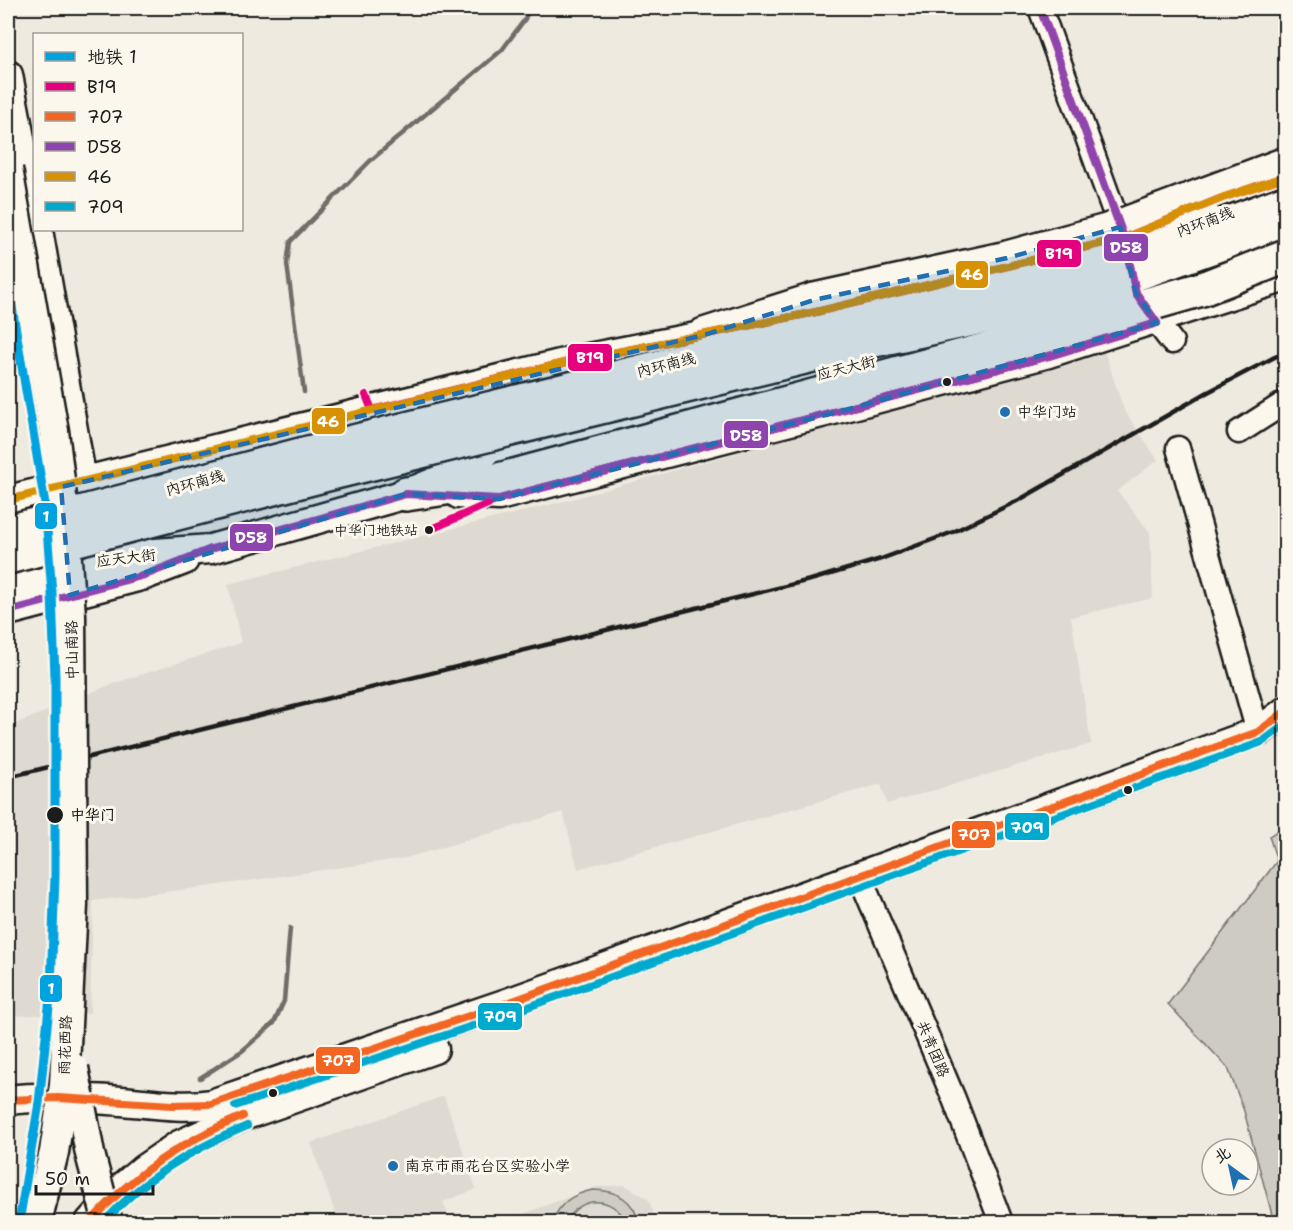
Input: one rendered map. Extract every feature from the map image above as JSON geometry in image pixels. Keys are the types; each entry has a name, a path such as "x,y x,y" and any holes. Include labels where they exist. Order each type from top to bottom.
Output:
{"highway":[{"path":"704,335 814,300 1007,258 1107,231 1286,164"},
{"name":"内环南线","path":"8,532 304,454 1050,274 1209,222 1286,192"},
{"name":"内环南线","path":"8,557 327,474 874,340 1005,312 1121,279 1286,221"},
{"path":"406,494 499,480 1034,337 1191,292 1286,256"}],"main road":[{"path":"8,75 33,207"},
{"name":"中山南路","path":"8,169 54,431 68,556 71,615 73,905 67,991"},
{"path":"8,500 568,362 816,312 1124,238 1222,198 1286,176"},
{"path":"38,231 82,481"},
{"name":"应天大街","path":"8,611 145,575 211,549 406,494 491,459 1205,274 1286,240"},
{"name":"应天大街","path":"8,584 114,556 211,549"},
{"path":"8,1100 97,1100 191,1106 211,1104 499,1006 1258,732 1286,711"},
{"path":"90,1222 116,1193 179,1145 243,1116 516,1020 860,877"},
{"path":"67,991 77,1090 90,1154 108,1222"},
{"name":"雨花西路","path":"37,1222 54,1152 64,1085 67,991"},
{"path":"155,1104 174,1120 177,1130 175,1141 156,1161"}],"street":[{"path":"1040,8 1124,238 1136,293 1172,342"},
{"name":"应天大街","path":"406,494 499,499 1049,356 1286,280"},
{"path":"1239,432 1286,402"},
{"path":"1178,448 1258,732"},
{"name":"共青团路","path":"860,877 954,1099 1001,1222"}],"highlighted area":[{"path":"1120,227 1136,293 1157,323 849,409 499,499 406,494 70,595 61,487 704,335 814,300 1007,258"}],"shaded area":[{"path":"1104,350 1124,410 1158,460 1117,491 1150,532 1153,598 1071,617 1091,744 887,804 881,784 578,869 563,812 406,858 93,901 90,1013 8,1016 8,727 112,684 241,643 228,584 561,502"},
{"path":"1285,826 1286,1222 1274,1222 1260,1170 1260,1137 1251,1137 1228,1068 1168,1004 1277,861 1269,836"},
{"name":"南京市雨花台区实验小学","path":"444,1096 476,1189 443,1202 451,1222 338,1222 311,1143"},
{"name":"南京市雨花台区实验小学","path":"625,1185 648,1199 657,1222 501,1222 596,1187"},
{"path":"593,1190 601,1190 622,1197 632,1207 639,1222 627,1222 613,1207 596,1202 579,1207 565,1222 552,1222 568,1200"}],"waterway":[{"path":"304,392 287,264 290,242 370,161 502,50 525,19 529,8"},
{"path":"200,1078 242,1051 274,1023 284,1001 290,928"}],"railway":[{"path":"8,777 814,579 881,559 953,532 1019,500 1208,392 1286,351"}],"metro line":[{"name":"1","path":"8,283 45,504 52,593 55,678 55,876 51,988 39,1103 19,1222"}],"transit line":[{"name":"B19","path":"429,530 499,499 1049,356 1157,323 1136,293 1124,238 1040,8"},
{"name":"D58","path":"8,611 145,575 211,549 406,494 499,499 1049,356 1157,323 1136,293 1124,238 1040,8"},
{"name":"B19","path":"366,395 372,410 568,362 816,312 1124,238 1222,198 1286,176"},
{"name":"46","path":"8,500 568,362 816,312 1124,238 1222,198 1286,176"},
{"name":"707","path":"8,1100 58,1098 173,1105 211,1104 510,1002 1258,732 1286,711"},
{"name":"709","path":"235,1106 514,1012 1262,742 1286,724"},
{"name":"707","path":"90,1222 125,1188 160,1160 199,1136 243,1116"},
{"name":"709","path":"104,1222 152,1178 188,1155 247,1126"}],"place":[{"name":"中华门站","path":"1005,412"},
{"name":"中华门地铁站","path":"429,530"},
{"name":"中华门","path":"55,815"},
{"name":"南京市雨花台区实验小学","path":"393,1166"}]}
